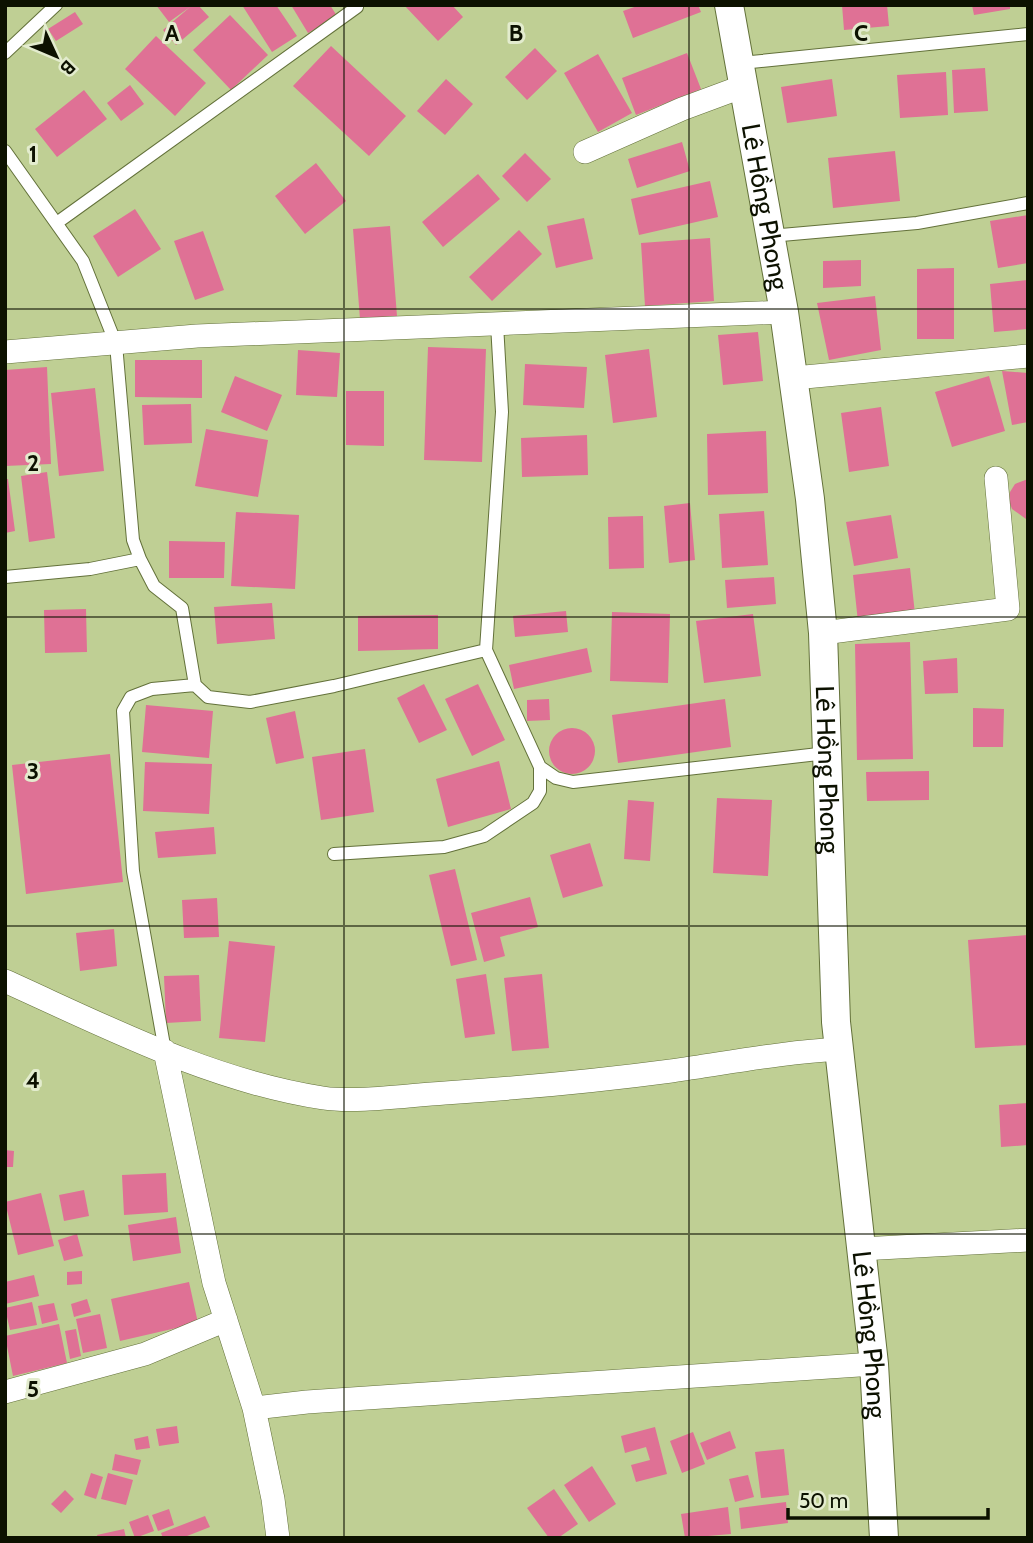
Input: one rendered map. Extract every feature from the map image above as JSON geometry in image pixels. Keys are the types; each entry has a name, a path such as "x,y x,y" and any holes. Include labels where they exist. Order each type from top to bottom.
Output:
{"street":[{"name":"Lê Hồng Phong","path":"729,5 784,312 810,499 823,633 836,1022 874,1364 884,1538"},
{"path":"585,152 682,109 742,74"},
{"path":"5,352 197,336 784,312"},
{"path":"794,378 1028,356"},
{"path":"823,633 1008,610 996,478"},
{"path":"5,981 224,1074 286,1091 326,1098 504,1089 671,1071 800,1051 839,1049"},
{"path":"165,1051 214,1283 254,1408 273,1499 278,1538"},
{"path":"861,1249 1028,1240"},
{"path":"5,1392 145,1354 226,1320"},
{"path":"254,1408 307,1402 874,1364"}],"lane":[{"path":"5,53 56,5"},
{"path":"58,222 356,7"},
{"path":"742,74 1028,34"},
{"path":"5,151 58,222 83,261 116,344 133,540 154,586 182,608 195,685 208,697 250,702 334,686 486,650"},
{"path":"770,236 917,223 1028,204"},
{"path":"334,854 444,847 484,836 533,803 540,791 540,767 486,650 502,412 497,324"},
{"path":"5,577 90,569 140,559"},
{"path":"165,1051 133,871 123,711 131,697 152,689 195,685"},
{"path":"540,767 556,778 573,782 828,753"}],"building":[{"path":"156,5 198,5 209,17 176,45 163,30 190,7 169,22"},
{"path":"242,5 276,5 297,36 272,52"},
{"path":"291,5 330,5 337,16 308,33"},
{"path":"404,5 452,5 463,17 438,41"},
{"path":"640,5 698,5 701,12 633,38 623,11"},
{"path":"842,5 887,5 889,26 844,30"},
{"path":"972,5 1010,5 1010,9 974,15"},
{"path":"75,12 83,24 56,41 48,29"},
{"path":"230,15 268,55 231,90 193,50"},
{"path":"156,36 206,83 175,116 125,69"},
{"path":"331,46 406,116 369,156 293,86"},
{"path":"535,48 557,71 527,100 505,77"},
{"path":"687,53 701,89 636,115 622,78"},
{"path":"598,54 632,113 598,132 564,73"},
{"path":"985,68 988,111 954,113 952,70"},
{"path":"946,72 948,115 900,118 897,75"},
{"path":"446,79 473,104 445,135 417,111"},
{"path":"832,79 837,116 787,123 781,87"},
{"path":"130,85 144,104 121,121 107,103"},
{"path":"84,90 107,119 57,157 35,129"},
{"path":"682,142 690,171 637,188 628,159"},
{"path":"895,151 900,201 833,208 828,158"},
{"path":"525,153 551,179 527,202 502,176"},
{"path":"316,163 346,201 305,234 275,196"},
{"path":"478,174 500,199 443,247 422,222"},
{"path":"710,181 718,217 639,235 631,199"},
{"path":"135,209 161,249 118,277 93,236"},
{"path":"1028,215 1028,263 998,268 990,221"},
{"path":"584,218 593,259 556,268 547,226"},
{"path":"390,226 397,316 360,319 353,229"},
{"path":"519,230 542,254 492,301 469,277"},
{"path":"203,231 224,290 195,300 174,241"},
{"path":"710,238 714,301 645,306 641,243"},
{"path":"861,260 861,286 823,288 823,261"},
{"path":"954,268 954,339 917,339 917,269"},
{"path":"1027,280 1028,329 994,332 990,284"},
{"path":"875,296 881,350 829,360 817,303"},
{"path":"758,332 763,381 723,385 718,335"},
{"path":"428,347 486,349 482,462 424,460"},
{"path":"649,349 657,417 613,423 605,355"},
{"path":"298,350 340,353 337,397 296,395"},
{"path":"135,360 202,360 202,398 135,397"},
{"path":"525,364 587,367 584,408 523,405"},
{"path":"47,367 51,464 5,466 5,370"},
{"path":"1002,371 1028,373 1028,422 1012,425"},
{"path":"235,376 282,395 267,431 221,412"},
{"path":"989,376 1005,431 952,447 935,392"},
{"path":"95,388 104,471 59,476 51,393"},
{"path":"346,391 384,391 384,446 346,445"},
{"path":"191,404 192,443 144,445 142,405"},
{"path":"881,407 889,466 849,472 841,413"},
{"path":"206,429 268,440 258,497 195,486"},
{"path":"766,431 768,493 708,495 707,434"},
{"path":"587,435 588,475 522,477 521,438"},
{"path":"47,472 55,538 29,542 21,476"},
{"path":"5,479 8,479 15,531 5,533"},
{"path":"1028,479 1026,519 1012,509 1009,501 1015,484"},
{"path":"690,503 695,560 669,563 664,506"},
{"path":"764,511 768,565 722,568 719,514"},
{"path":"236,512 299,515 295,589 231,586"},
{"path":"891,515 898,558 854,566 846,522"},
{"path":"643,516 644,568 609,569 608,517"},
{"path":"169,541 225,542 224,578 169,578"},
{"path":"910,568 915,614 858,622 853,575"},
{"path":"774,577 776,604 727,608 725,580"},
{"path":"272,603 275,639 217,644 214,607"},
{"path":"86,609 87,652 45,653 44,610"},
{"path":"566,611 568,632 515,637 513,616"},
{"path":"612,612 670,614 668,683 610,681"},
{"path":"753,614 761,676 704,683 696,621"},
{"path":"438,615 438,649 358,651 358,616"},
{"path":"910,642 913,759 857,760 855,644"},
{"path":"587,648 592,672 514,689 509,665"},
{"path":"957,658 958,693 925,694 923,661"},
{"path":"424,684 447,730 419,743 397,698"},
{"path":"478,684 505,740 472,756 445,699"},
{"path":"549,699 550,720 527,721 527,700"},
{"path":"725,699 731,747 618,763 612,715"},
{"path":"146,705 213,711 209,758 142,752"},
{"path":"973,708 1004,709 1003,747 973,747"},
{"path":"295,711 304,758 276,764 266,718"},
{"path":"572,728 588,735 595,751 588,767 572,774 556,767 549,751 556,735"},
{"path":"365,749 374,812 321,820 312,757"},
{"path":"110,754 123,882 26,894 12,765"},
{"path":"499,761 511,809 448,827 436,779"},
{"path":"145,762 212,764 209,814 143,811"},
{"path":"929,771 929,800 867,801 866,772"},
{"path":"717,798 772,800 768,876 713,873"},
{"path":"628,800 654,802 650,861 624,859"},
{"path":"214,827 216,854 158,858 155,832"},
{"path":"590,843 603,886 563,898 550,855"},
{"path":"455,869 477,960 451,966 429,875"},
{"path":"530,897 538,927 500,937 505,956 484,962 471,913"},
{"path":"217,898 219,937 184,938 182,900"},
{"path":"114,929 117,966 80,971 76,933"},
{"path":"1027,935 1028,1045 975,1048 968,940"},
{"path":"229,941 275,946 265,1042 219,1038"},
{"path":"486,974 495,1034 465,1038 456,979"},
{"path":"542,974 549,1048 512,1051 504,978"},
{"path":"199,975 201,1021 166,1023 164,976"},
{"path":"1028,1103 1028,1145 1001,1147 999,1105"},
{"path":"5,1150 14,1151 13,1167 5,1167"},
{"path":"166,1173 168,1212 124,1215 122,1175"},
{"path":"84,1190 89,1216 64,1221 59,1195"},
{"path":"41,1193 54,1246 18,1255 5,1202"},
{"path":"176,1217 181,1253 133,1261 128,1225"},
{"path":"77,1234 83,1256 64,1261 58,1240"},
{"path":"82,1271 82,1284 67,1285 67,1272"},
{"path":"34,1275 39,1296 5,1304 5,1282"},
{"path":"189,1282 198,1323 120,1341 111,1299"},
{"path":"87,1299 91,1312 74,1317 71,1304"},
{"path":"32,1302 37,1325 10,1330 5,1308"},
{"path":"54,1303 58,1320 42,1324 38,1306"},
{"path":"100,1314 107,1348 83,1353 76,1319"},
{"path":"59,1324 67,1363 13,1376 5,1336"},
{"path":"76,1329 81,1356 70,1359 65,1331"},
{"path":"177,1426 179,1443 159,1446 156,1429"},
{"path":"655,1427 667,1474 636,1482 631,1465 650,1460 646,1447 625,1453 621,1436"},
{"path":"730,1431 736,1448 707,1460 700,1443"},
{"path":"693,1432 705,1464 682,1473 670,1441"},
{"path":"148,1436 150,1448 136,1450 134,1439"},
{"path":"784,1449 789,1495 761,1498 755,1452"},
{"path":"115,1454 141,1460 137,1475 112,1470"},
{"path":"592,1466 616,1504 589,1522 564,1485"},
{"path":"91,1473 103,1477 96,1499 84,1495"},
{"path":"108,1473 133,1480 126,1505 101,1499"},
{"path":"748,1475 754,1497 735,1502 729,1479"},
{"path":"554,1489 578,1524 558,1538 549,1538 527,1508"},
{"path":"65,1490 74,1499 61,1513 51,1504"},
{"path":"786,1502 788,1523 741,1529 739,1508"},
{"path":"728,1507 731,1534 685,1538 681,1514"},
{"path":"169,1509 174,1525 158,1531 152,1515"},
{"path":"148,1515 154,1531 135,1538 129,1522"},
{"path":"205,1516 210,1527 182,1538 163,1538 161,1533"},
{"path":"124,1529 126,1538 98,1538 97,1535"}]}
